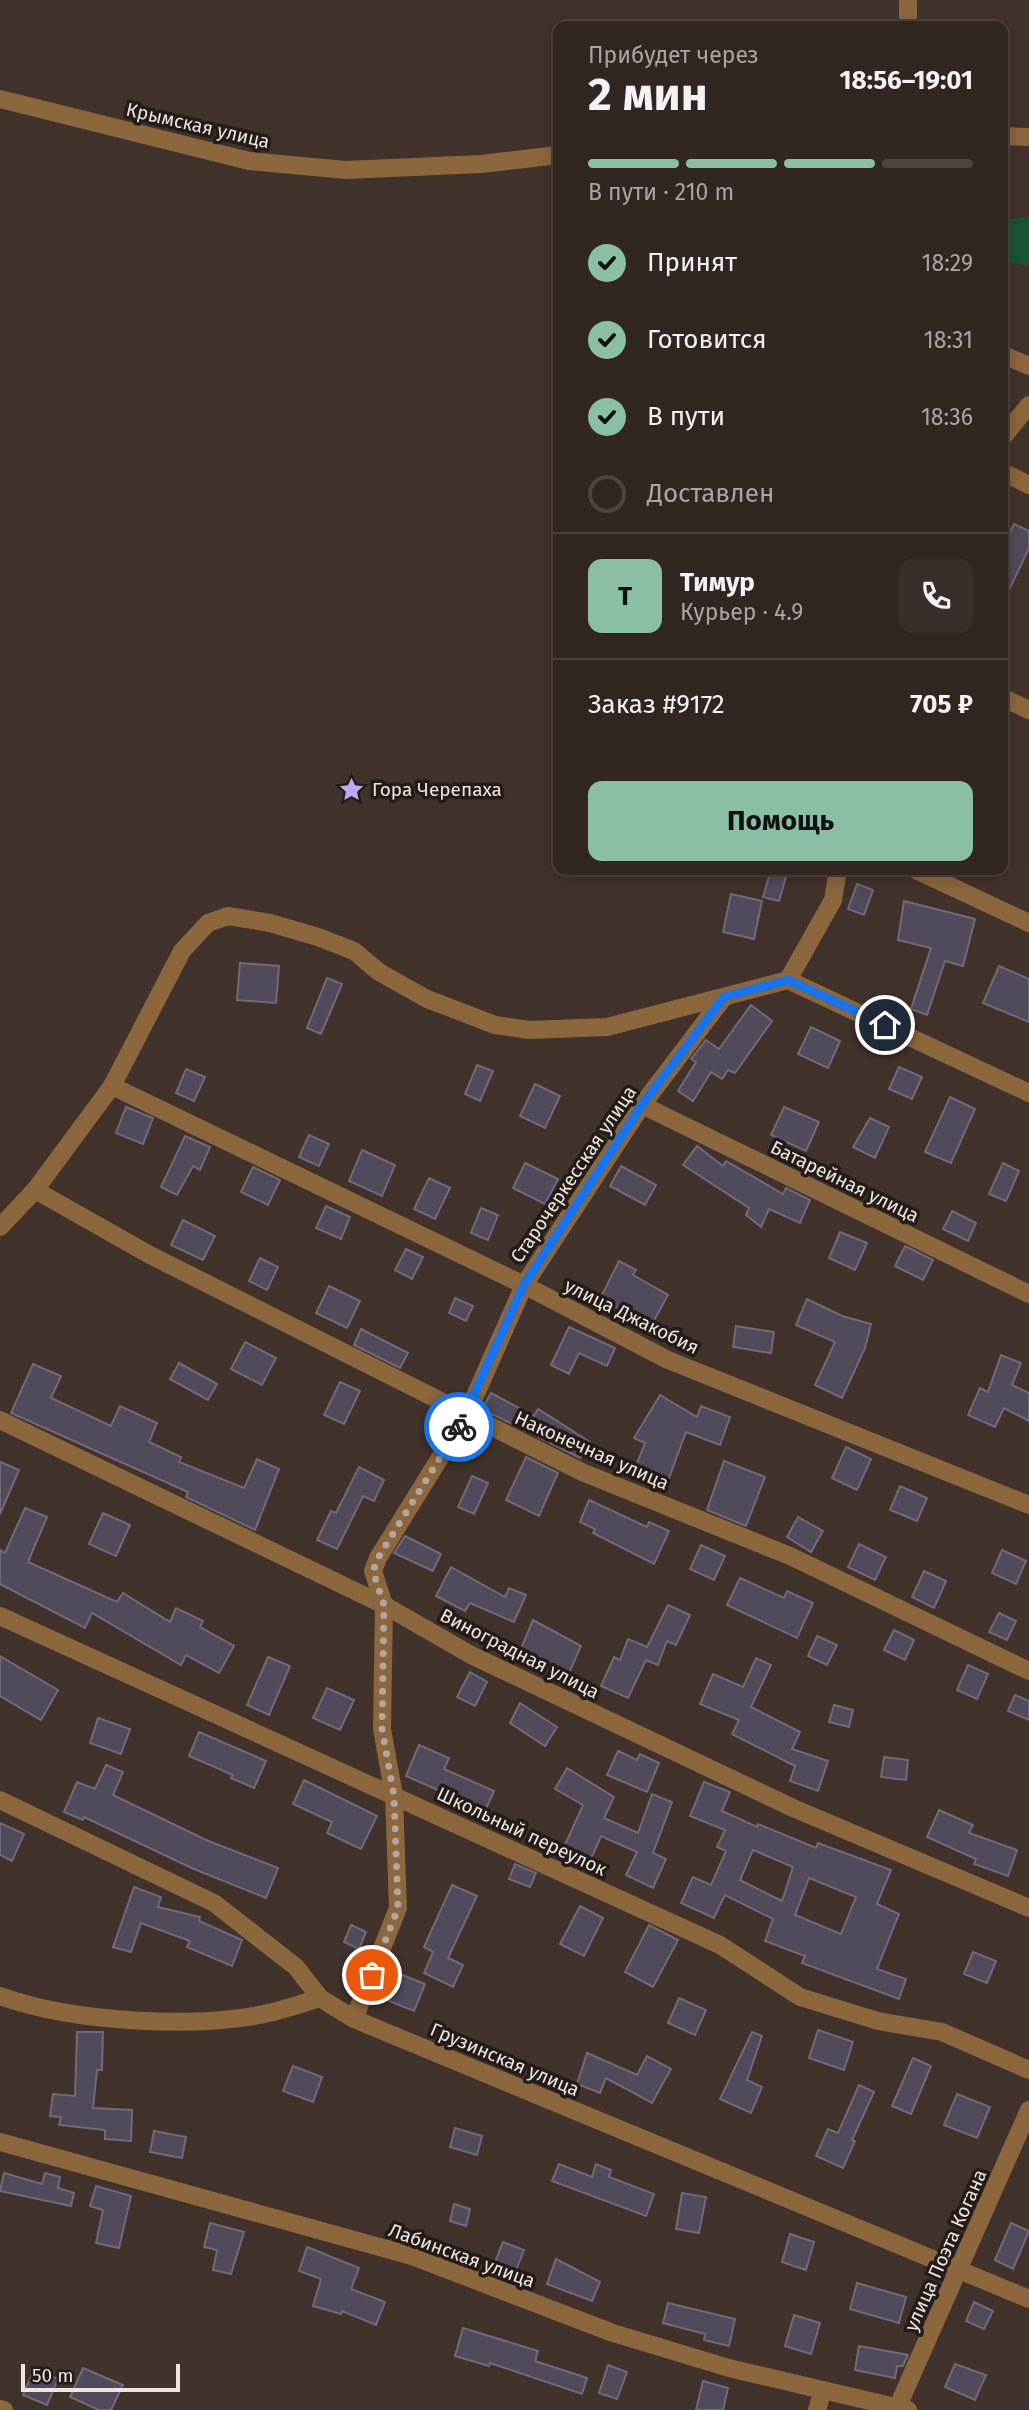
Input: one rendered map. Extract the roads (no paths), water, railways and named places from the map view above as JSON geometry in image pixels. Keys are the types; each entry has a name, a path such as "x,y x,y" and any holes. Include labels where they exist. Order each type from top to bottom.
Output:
{"street":[{"path":"908,0 908,21"},
{"name":"Крымская улица","path":"0,99 249,161 346,170 481,164 553,156"},
{"path":"1008,136 1029,137"},
{"path":"1008,357 1029,366"},
{"path":"1008,432 1029,405"},
{"path":"1008,474 1029,485"},
{"path":"1008,700 1029,710"},
{"path":"788,980 833,900 837,875"},
{"path":"927,875 1029,923"},
{"path":"0,1227 36,1190 112,1086 182,951 208,923 228,916 270,923 354,951 379,972 426,999 495,1025 529,1030 607,1027 788,980 1029,1093"},
{"name":"Старочеркесская улица","path":"354,2019 398,1908 394,1796 382,1729 384,1605 373,1571 378,1558 467,1414 524,1285 642,1105 724,997"},
{"name":"улица Джакобия","path":"112,1086 524,1285 668,1360 1029,1506"},
{"name":"Батарейная улица","path":"642,1105 1029,1294"},
{"name":"Наконечная улица","path":"36,1190 150,1255 582,1472 790,1556 1029,1671"},
{"name":"Виноградная улица","path":"0,1420 384,1605 471,1655 793,1808 1029,1908"},
{"name":"Школьный переулок","path":"0,1616 720,1945 800,1997 878,2021 943,2032 1029,2070"},
{"name":"Грузинская улица","path":"0,1800 214,1903 296,1967 320,1998 354,2019 1029,2299"},
{"path":"0,1996 29,2006 120,2018 201,2021 271,2013 320,1998"},
{"name":"улица Поэта Когана","path":"903,2408 1029,2110"},
{"name":"Лабинская улица","path":"0,2142 412,2256 613,2333 729,2368 903,2408"},
{"path":"817,2410 823,2390"}],"place":[{"name":"Гора Черепаха","path":"352,789"}]}
